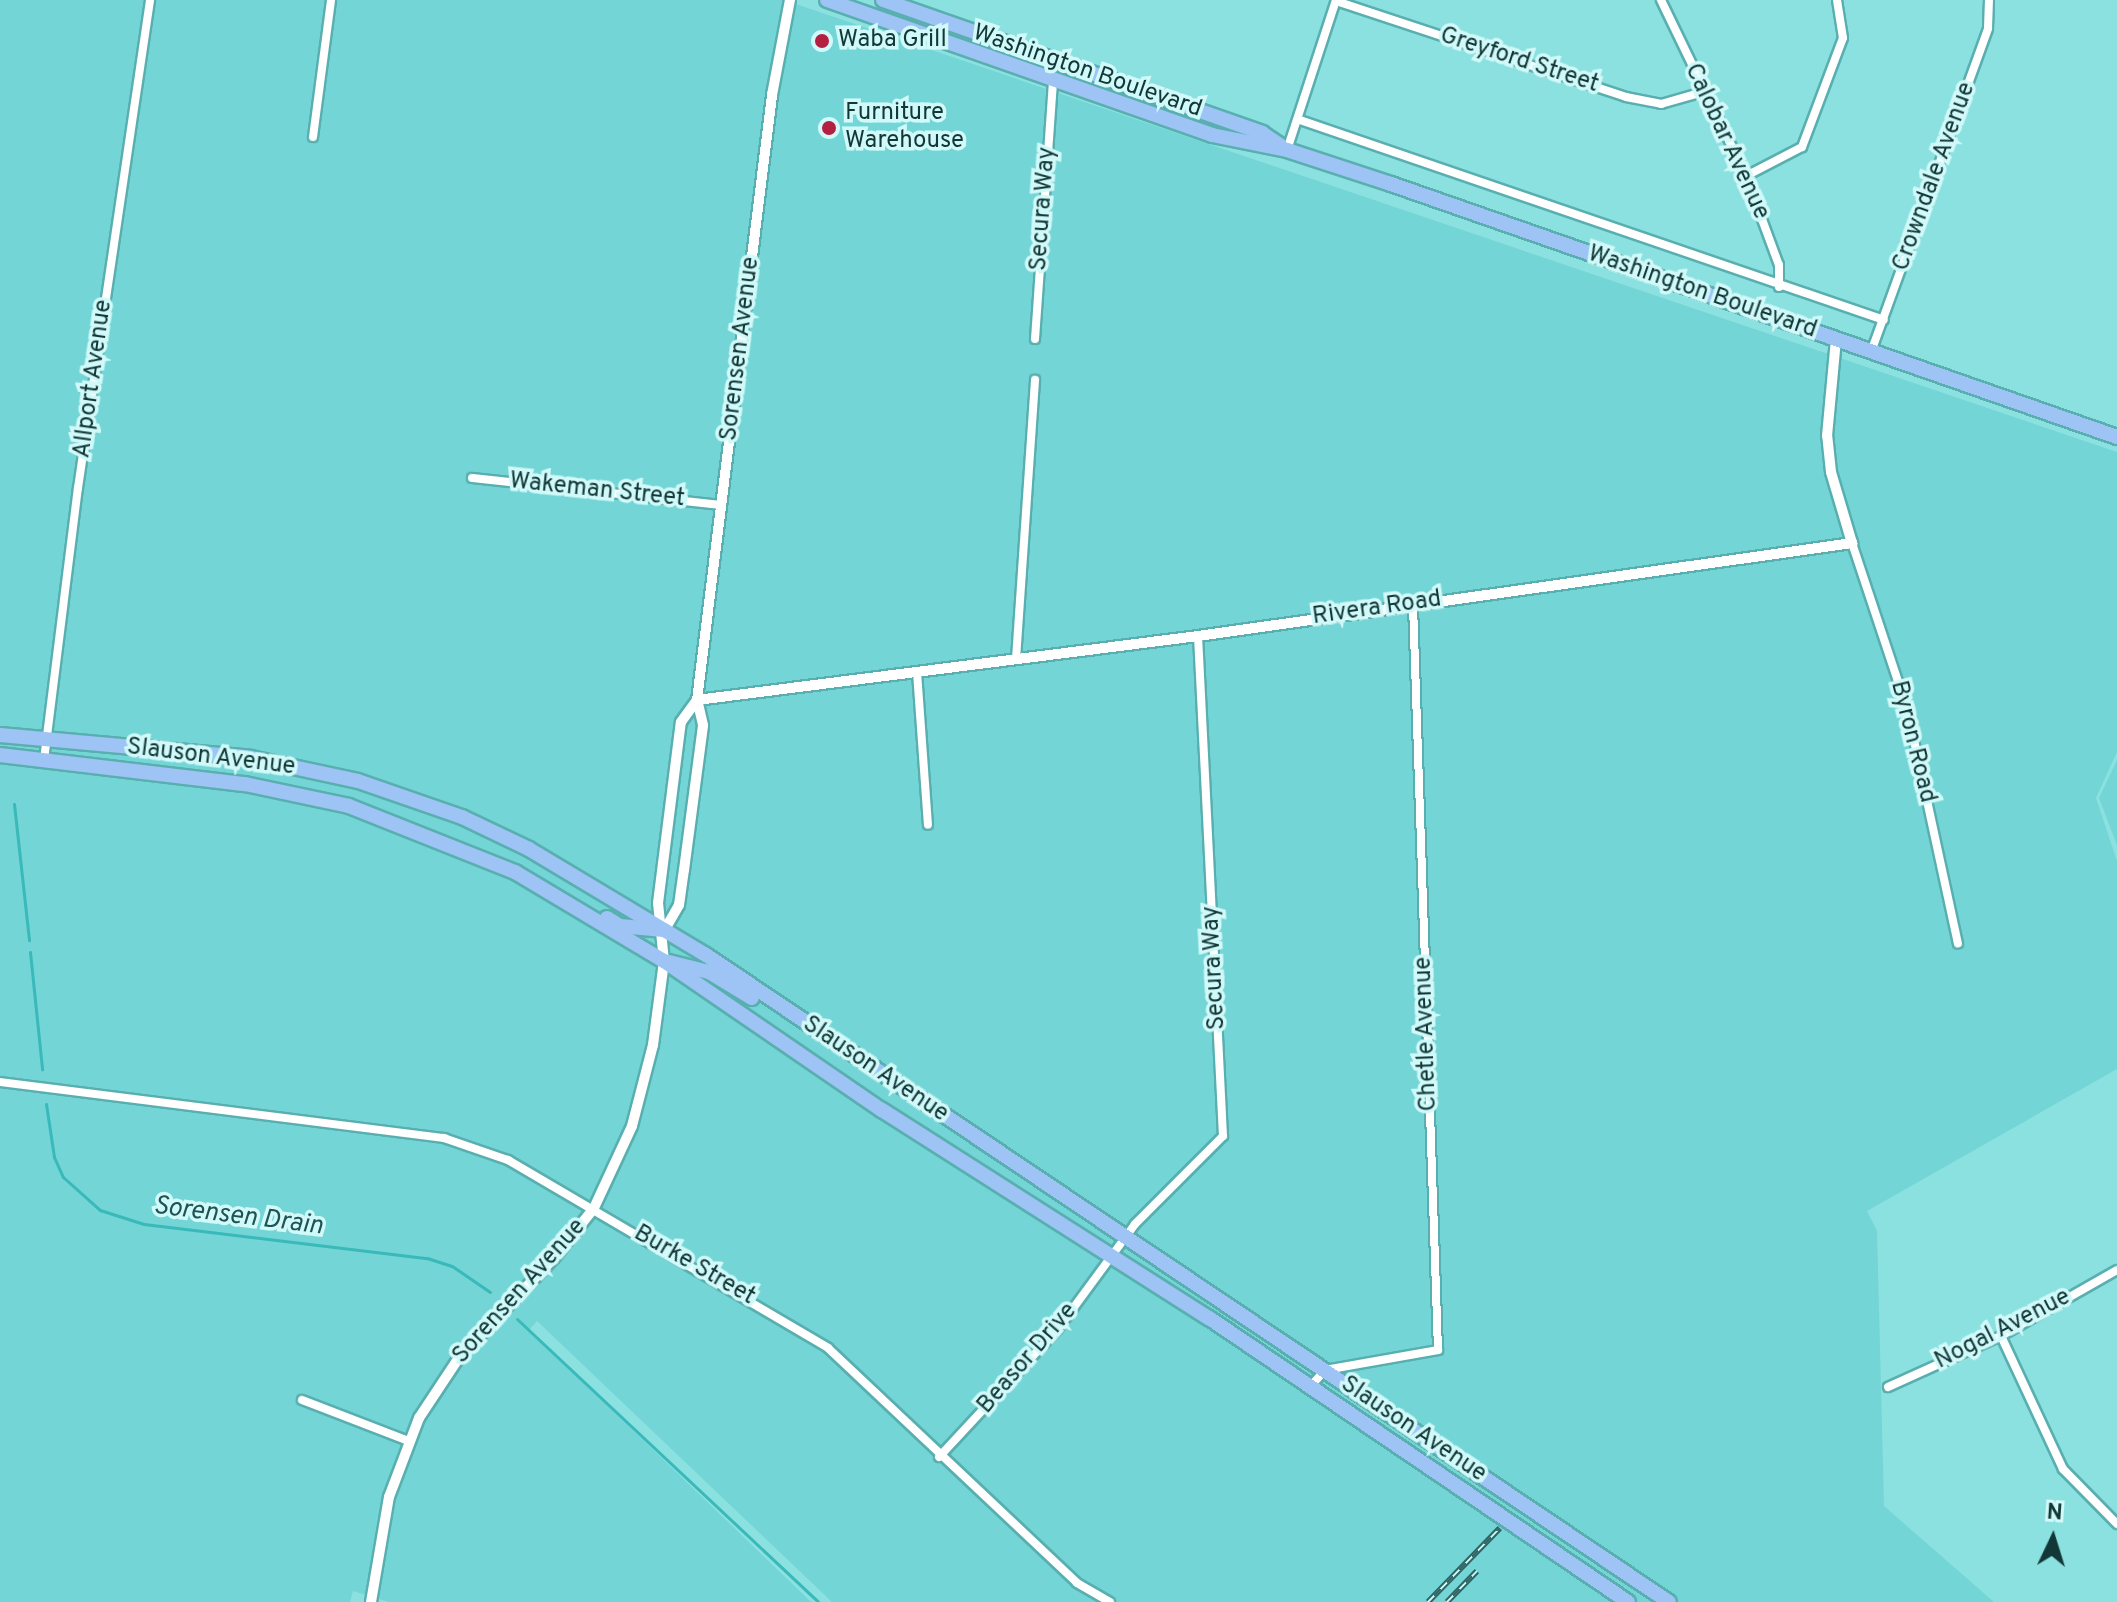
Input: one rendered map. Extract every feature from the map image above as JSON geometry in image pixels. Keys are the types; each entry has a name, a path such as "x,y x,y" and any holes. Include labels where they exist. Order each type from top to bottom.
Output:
{"main road":[{"name":"Washington Boulevard","path":"827,0 1212,135 1287,150 2117,437"},
{"name":"Washington Boulevard","path":"883,0 1262,133 1287,150"},
{"name":"Slauson Avenue","path":"0,735 251,758 358,781 462,817 529,849 664,931 778,1006 1669,1602"},
{"name":"Slauson Avenue","path":"0,755 245,784 349,806 449,842 529,880 664,961 822,1071 1112,1256 1626,1601"},
{"path":"529,880 546,881 620,926 664,931"},
{"path":"664,961 709,972 769,1007 778,1006"},
{"path":"1626,1601 1638,1581"}],"street":[{"name":"Allport Avenue","path":"44,760 150,0"},
{"path":"313,137 331,0"},
{"name":"Sorensen Avenue","path":"664,931 679,905 703,725 697,700 775,72 790,0"},
{"path":"1287,150 1300,120 1336,0"},
{"name":"Greyford Street","path":"1336,0 1626,97 1661,104 1703,92"},
{"name":"Calobar Avenue","path":"1661,0 1746,176 1779,265 1779,287"},
{"path":"1746,176 1802,147 1843,38 1837,0"},
{"name":"Crowndale Avenue","path":"1871,352 1988,28 1989,0"},
{"name":"Secura Way","path":"1035,339 1053,79"},
{"name":"Washington Boulevard","path":"1300,120 1779,287 1884,320"},
{"path":"1836,339 1827,436 1831,472 1852,543"},
{"path":"1016,659 1035,380"},
{"name":"Wakeman Street","path":"472,478 722,505"},
{"name":"Rivera Road","path":"697,700 1198,636 1852,543"},
{"name":"Byron Road","path":"1852,543 1907,708 1958,944"},
{"name":"Chetle Avenue","path":"1325,1370 1438,1350 1413,604"},
{"name":"Secura Way","path":"1112,1256 1123,1238 1223,1136 1198,636"},
{"path":"917,672 928,825"},
{"name":"Sorensen Avenue","path":"371,1602 389,1497 409,1441 460,1356 554,1258 594,1208 621,1157 641,1096 664,961 664,931 658,903 681,722 697,700"},
{"name":"Burke Street","path":"0,1082 444,1138 508,1160 800,1327 828,1348 939,1457 1077,1583 1110,1602"},
{"name":"Beasor Drive","path":"939,1457 1058,1329 1112,1256"},
{"name":"Nogal Avenue","path":"1888,1387 2001,1336 2117,1270"},
{"path":"2001,1336 2063,1469 2117,1524"},
{"path":"1309,1388 1325,1370"},
{"path":"302,1400 409,1441"}],"shaded area":[{"path":"0,0 784,0 2117,452 2117,752 2096,798 2117,861 2117,1069 1867,1211 1877,1231 1884,1506 1994,1602 832,1602 537,1321 529,1330 811,1602 389,1602 353,1591 350,1602 0,1602"},
{"path":"2117,760 2117,845 2099,798"}],"waterway":[{"name":"Sorensen Drain","path":"14,804 29,940"},
{"name":"Sorensen Drain","path":"30,952 42,1069"},
{"name":"Sorensen Drain","path":"46,1104 54,1157 63,1177 100,1210 144,1224 427,1258 452,1266 490,1292"},
{"name":"Sorensen Drain","path":"517,1319 818,1602"}],"railway":[{"path":"1428,1602 1500,1528"},
{"path":"1447,1602 1477,1571"}],"place":[{"name":"Waba Grill","path":"822,41"},
{"name":"Furniture Warehouse","path":"829,128"}]}
